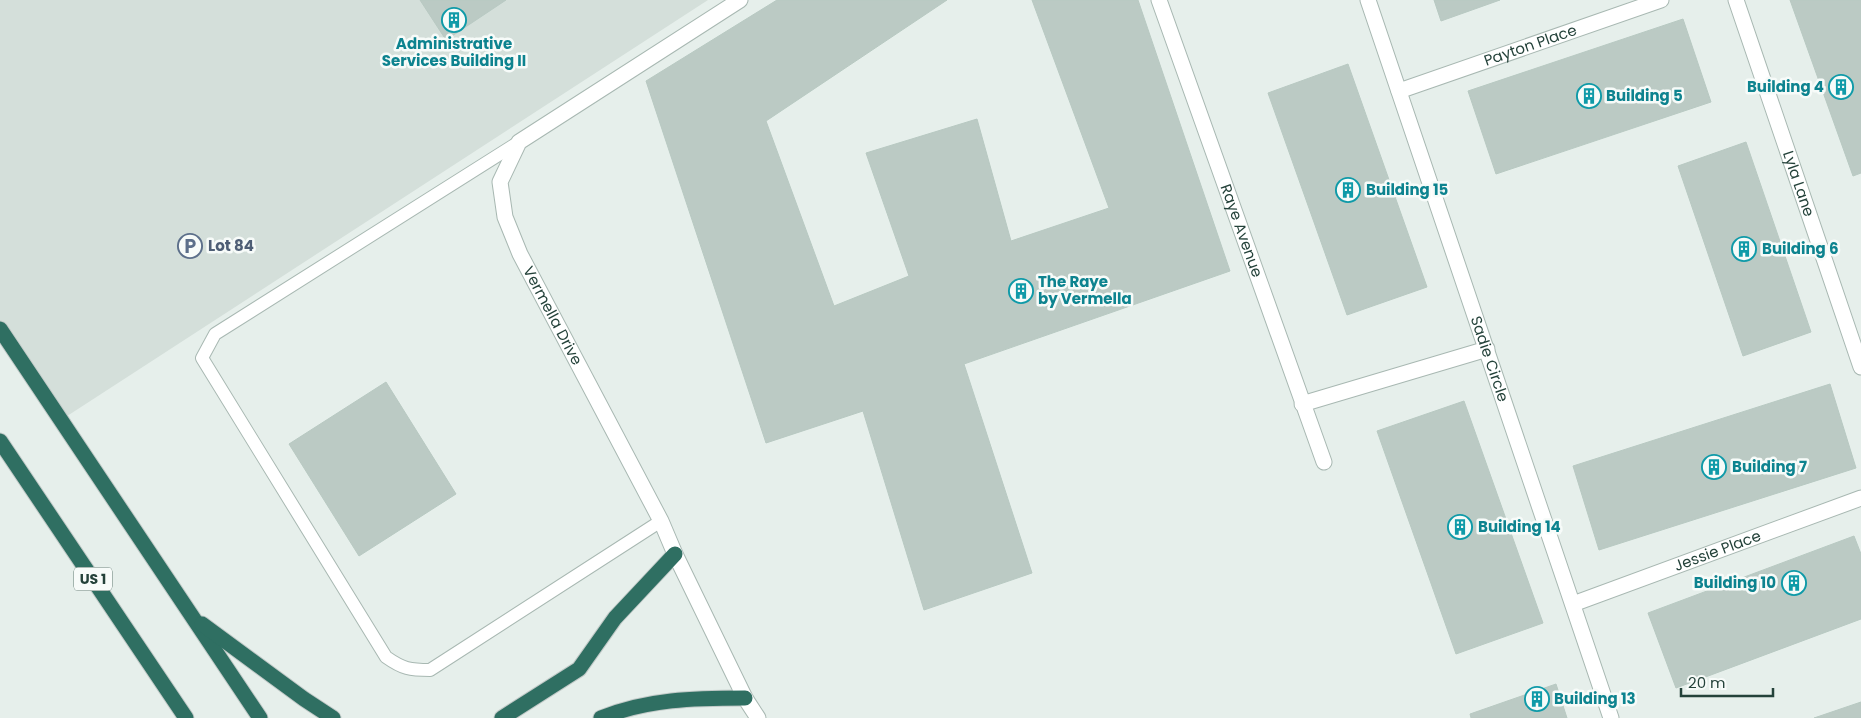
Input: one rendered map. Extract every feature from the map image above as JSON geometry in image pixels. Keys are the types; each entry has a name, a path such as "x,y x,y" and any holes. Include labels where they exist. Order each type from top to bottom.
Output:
{"highway":[{"path":"0,329 260,718"},
{"name":"US 1","path":"0,440 186,718"},
{"path":"502,718 579,669 615,618 675,554"},
{"path":"193,617 304,699 333,718"},
{"path":"601,718 620,710 661,701 695,698 745,698"}],"street":[{"path":"519,142 740,0"},
{"name":"Raye Avenue","path":"1159,0 1324,462"},
{"name":"Sadie Circle","path":"1368,0 1611,718"},
{"name":"Payton Place","path":"1399,91 1661,0"},
{"name":"Lyla Lane","path":"1736,0 1861,368"},
{"name":"Vermella Drive","path":"519,142 500,182 505,217 520,254 661,522 745,698 758,718"},
{"path":"1302,404 1487,349"},
{"name":"Jessie Place","path":"1574,604 1861,498"}],"lane":[{"path":"519,142 214,334 202,358 386,657 402,668 430,670 661,522"}],"shaded area":[{"name":"Lot 84","path":"0,0 708,0 61,420 0,329"}],"building":[{"name":"Administrative Services Building II","path":"420,0 506,0 446,40"},
{"name":"The Raye by Vermella","path":"777,0 947,0 766,121 834,306 909,276 866,153 977,119 1011,241 1109,208 1032,0 1138,0 1230,271 964,364 1032,573 924,610 863,411 766,443 646,81"},
{"path":"1434,0 1500,0 1441,21"},
{"name":"Building 4","path":"1790,0 1861,0 1861,173 1853,176"},
{"name":"Building 5","path":"1683,19 1711,102 1496,174 1468,91"},
{"name":"Building 15","path":"1348,64 1427,287 1347,315 1268,93"},
{"name":"Building 6","path":"1746,142 1811,332 1743,356 1678,166"},
{"path":"386,382 456,494 359,556 289,444"},
{"name":"Building 7","path":"1830,384 1856,468 1599,550 1573,466"},
{"name":"Building 14","path":"1464,401 1543,623 1456,654 1377,431"},
{"name":"Building 10","path":"1854,536 1861,554 1861,619 1676,688 1648,613"},
{"name":"Building 13","path":"1556,684 1567,718 1471,718 1470,714"},
{"path":"1861,702 1861,718 1814,718"}],"place":[{"name":"Administrative Services Building II","path":"454,20"},
{"name":"Building 4","path":"1841,87"},
{"name":"Building 5","path":"1589,96"},
{"name":"Building 15","path":"1348,190"},
{"name":"Lot 84","path":"190,246"},
{"name":"Building 6","path":"1744,249"},
{"name":"The Raye by Vermella","path":"1021,291"},
{"name":"Building 7","path":"1714,467"},
{"name":"Building 14","path":"1460,527"},
{"name":"Building 10","path":"1794,583"},
{"name":"Building 13","path":"1537,699"}]}
